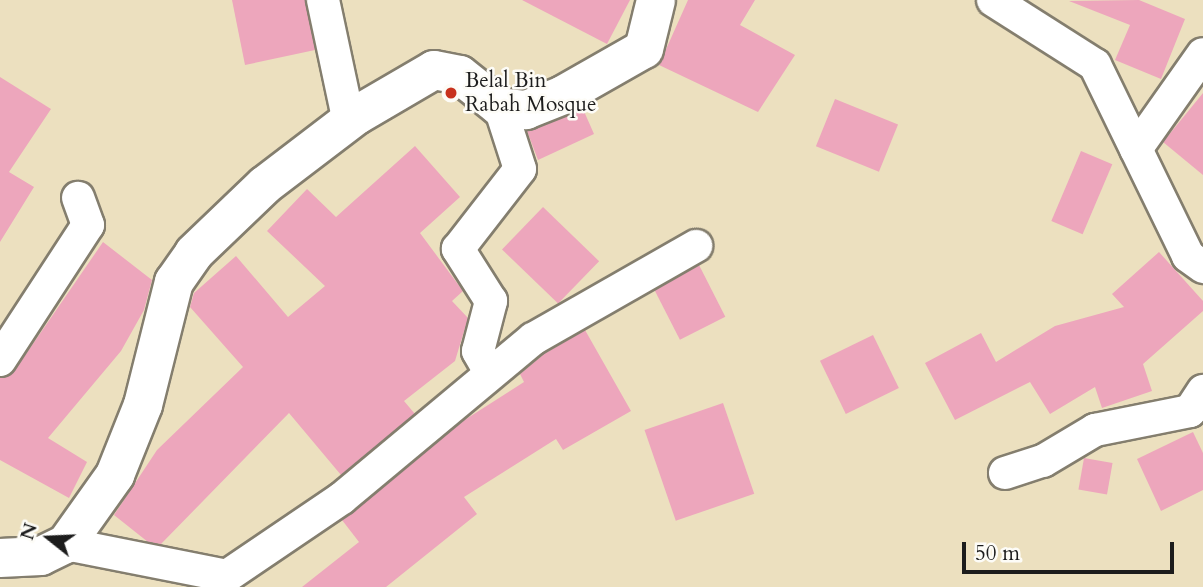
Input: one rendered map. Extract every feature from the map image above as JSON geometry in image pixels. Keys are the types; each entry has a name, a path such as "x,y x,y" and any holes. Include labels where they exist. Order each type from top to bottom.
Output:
{"street":[{"path":"323,0 349,122"},
{"path":"0,558 41,556 66,544 132,442 174,282 194,253 265,185 349,122 434,70 460,75 500,107 526,110 632,61 644,50 656,0"},
{"path":"993,0 1095,65 1188,256 1203,267"},
{"path":"1136,149 1203,54"},
{"path":"490,372 478,351 491,301 458,249 520,169 500,107"},
{"path":"0,360 88,225 78,198"},
{"path":"66,544 227,581 342,498 490,372 533,339 696,246"},
{"path":"1005,473 1043,461 1095,430 1190,411 1203,391"}],"building":[{"path":"232,0 305,0 315,50 245,65"},
{"path":"522,0 630,0 607,44"},
{"path":"688,0 755,0 740,25 795,55 758,112 659,65"},
{"path":"1139,0 1185,19 1161,79 1115,60 1130,25 1069,1"},
{"path":"0,77 51,109 9,172 34,187 0,242"},
{"path":"1203,93 1203,175 1163,142"},
{"path":"835,99 898,124 879,172 816,146"},
{"path":"583,109 594,134 538,160 527,131"},
{"path":"415,146 460,197 420,233 463,291 452,301 468,318 455,361 404,401 415,414 341,475 289,413 161,544 148,542 114,515 157,450 243,367 190,307 194,293 236,256 288,317 325,286 267,231 307,189 336,217"},
{"path":"1081,151 1112,164 1083,234 1051,221"},
{"path":"543,207 599,261 558,304 502,249"},
{"path":"103,242 152,280 144,310 121,351 48,438 87,462 69,498 0,460 0,378 15,370"},
{"path":"1159,252 1203,301 1203,311 1143,364 1152,391 1102,408 1095,387 1050,414 1030,382 955,420 925,363 981,333 996,362 1055,326 1124,307 1112,294"},
{"path":"699,265 725,317 680,340 654,288"},
{"path":"585,330 631,411 563,450 556,439 464,497 477,514 386,587 302,587 359,542 342,520 463,421 524,382 520,374 544,354"},
{"path":"873,335 899,388 846,414 820,361"},
{"path":"723,403 754,494 676,521 645,430"},
{"path":"1193,432 1203,453 1203,490 1161,511 1137,459"},
{"path":"1084,458 1113,463 1107,495 1078,490"}],"place":[{"name":"Belal Bin Rabah Mosque","path":"451,93"}]}
